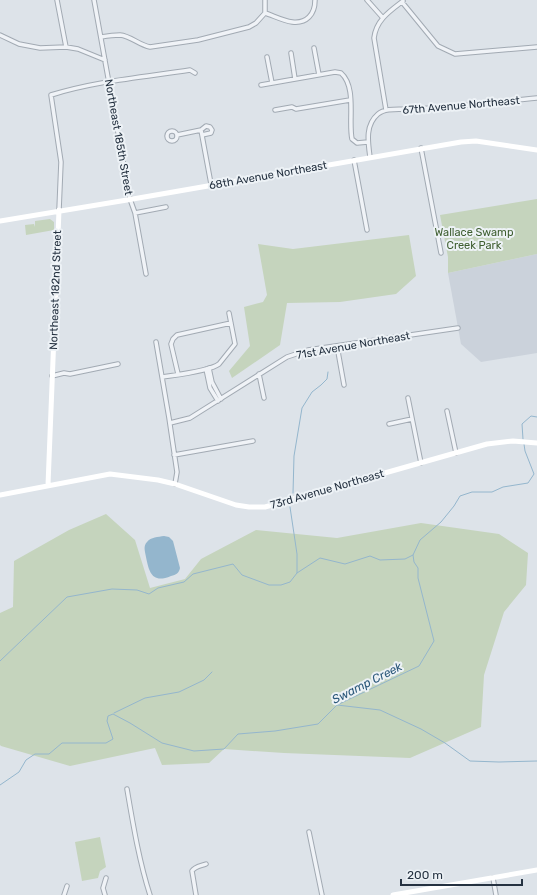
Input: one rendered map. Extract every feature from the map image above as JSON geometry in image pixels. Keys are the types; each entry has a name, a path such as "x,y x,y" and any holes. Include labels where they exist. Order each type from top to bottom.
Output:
{"street":[{"path":"57,0 66,47"},
{"name":"Northeast 185th Street","path":"94,0 130,199 135,213 146,274"},
{"path":"101,37 120,35 132,39 142,46 150,48 198,40 249,27 256,23 265,13 265,0"},
{"path":"265,13 292,22 300,22 307,19 312,14 315,8 315,0"},
{"path":"367,0 383,18"},
{"path":"370,157 368,132 371,121 378,114 386,110 374,38 377,25 402,1 418,23 438,46 455,54 537,47"},
{"path":"0,35 19,44 40,48 66,47 78,49 105,60"},
{"path":"314,48 319,75"},
{"path":"291,53 295,79"},
{"path":"267,57 272,83"},
{"path":"108,82 190,70 195,73"},
{"path":"261,85 335,72 341,73 347,82 350,100 352,139 357,143 368,142"},
{"name":"Northeast 182nd Street","path":"48,485 61,162 51,95 108,82"},
{"name":"67th Avenue Northeast","path":"386,110 432,108 537,98"},
{"path":"275,110 292,107 296,109 350,100"},
{"path":"177,135 201,133 211,184"},
{"name":"68th Avenue Northeast","path":"0,220 461,142 476,141 537,150"},
{"path":"421,148 441,253"},
{"path":"354,160 367,230"},
{"path":"135,213 166,207"},
{"path":"163,377 216,366 219,364 235,344 229,313"},
{"path":"178,374 171,344 177,335 231,323"},
{"name":"71st Avenue Northeast","path":"170,423 190,418 287,357 308,350 458,328"},
{"path":"156,342 163,377 177,472 175,484"},
{"path":"337,346 344,385"},
{"path":"52,376 70,374 118,364"},
{"path":"207,368 210,388 219,400"},
{"path":"259,374 264,398"},
{"path":"408,398 421,463"},
{"path":"447,411 456,453"},
{"path":"389,424 412,419"},
{"path":"174,455 252,441"},
{"name":"73rd Avenue Northeast","path":"0,495 110,474 147,478 175,484 236,505 257,508 278,504 456,453 500,442 537,444"},
{"path":"127,789 138,848 150,895"},
{"path":"310,832 322,895"},
{"path":"196,895 192,871 197,866 206,864"},
{"path":"394,895 537,870"},
{"path":"104,895 103,888 106,878"},
{"path":"493,878 496,895"},
{"path":"64,895 67,886"}],"shaded area":[{"path":"537,254 537,353 481,362 461,344 448,273"}],"green space":[{"name":"Wallace Swamp Creek Park","path":"537,199 537,254 448,273 448,257 440,215"},
{"path":"50,219 54,222 54,230 26,235 25,225 34,224 35,227 35,221"},
{"path":"409,235 416,276 396,294 340,302 287,303 280,345 232,378 229,371 250,346 244,307 263,302 267,295 258,244 293,249"},
{"path":"106,514 135,540 150,588 185,579 201,559 256,530 337,538 421,523 499,534 528,553 526,585 504,612 484,675 481,727 410,758 224,749 209,763 162,765 155,748 70,766 1,746 0,613 13,607 14,561 69,530"},
{"path":"100,837 106,867 100,871 98,878 82,881 75,842"}],"water":[{"path":"164,536 169,537 173,541 180,568 176,574 160,579 152,575 150,572 145,547 150,539"}],"waterway":[{"path":"293,493 294,456 302,408 312,392 327,379 328,372"},
{"name":"Swamp Creek","path":"523,439 522,424 531,416 537,417"},
{"name":"Swamp Creek","path":"0,785 19,772 26,760 35,754 49,754 62,743 106,743 113,739 107,721 108,716 113,714 162,743 194,751 224,749 238,734 275,731 318,724 337,705 419,666 434,641 418,578 418,568 414,562 413,555 420,540 441,522 460,496 472,492 492,492 503,487 528,483 534,474 525,451 524,444"},
{"path":"0,661 67,597 112,589 137,590 149,594 158,588 184,582 193,574 233,564 242,575 269,585 281,585 290,582 297,573 297,554 290,507"},
{"path":"297,573 320,558 345,564 370,556 380,560 405,559 413,555"},
{"path":"114,713 145,698 179,692 204,680 212,672"},
{"path":"337,705 380,710 421,729 445,743 470,761 537,761"}]}
